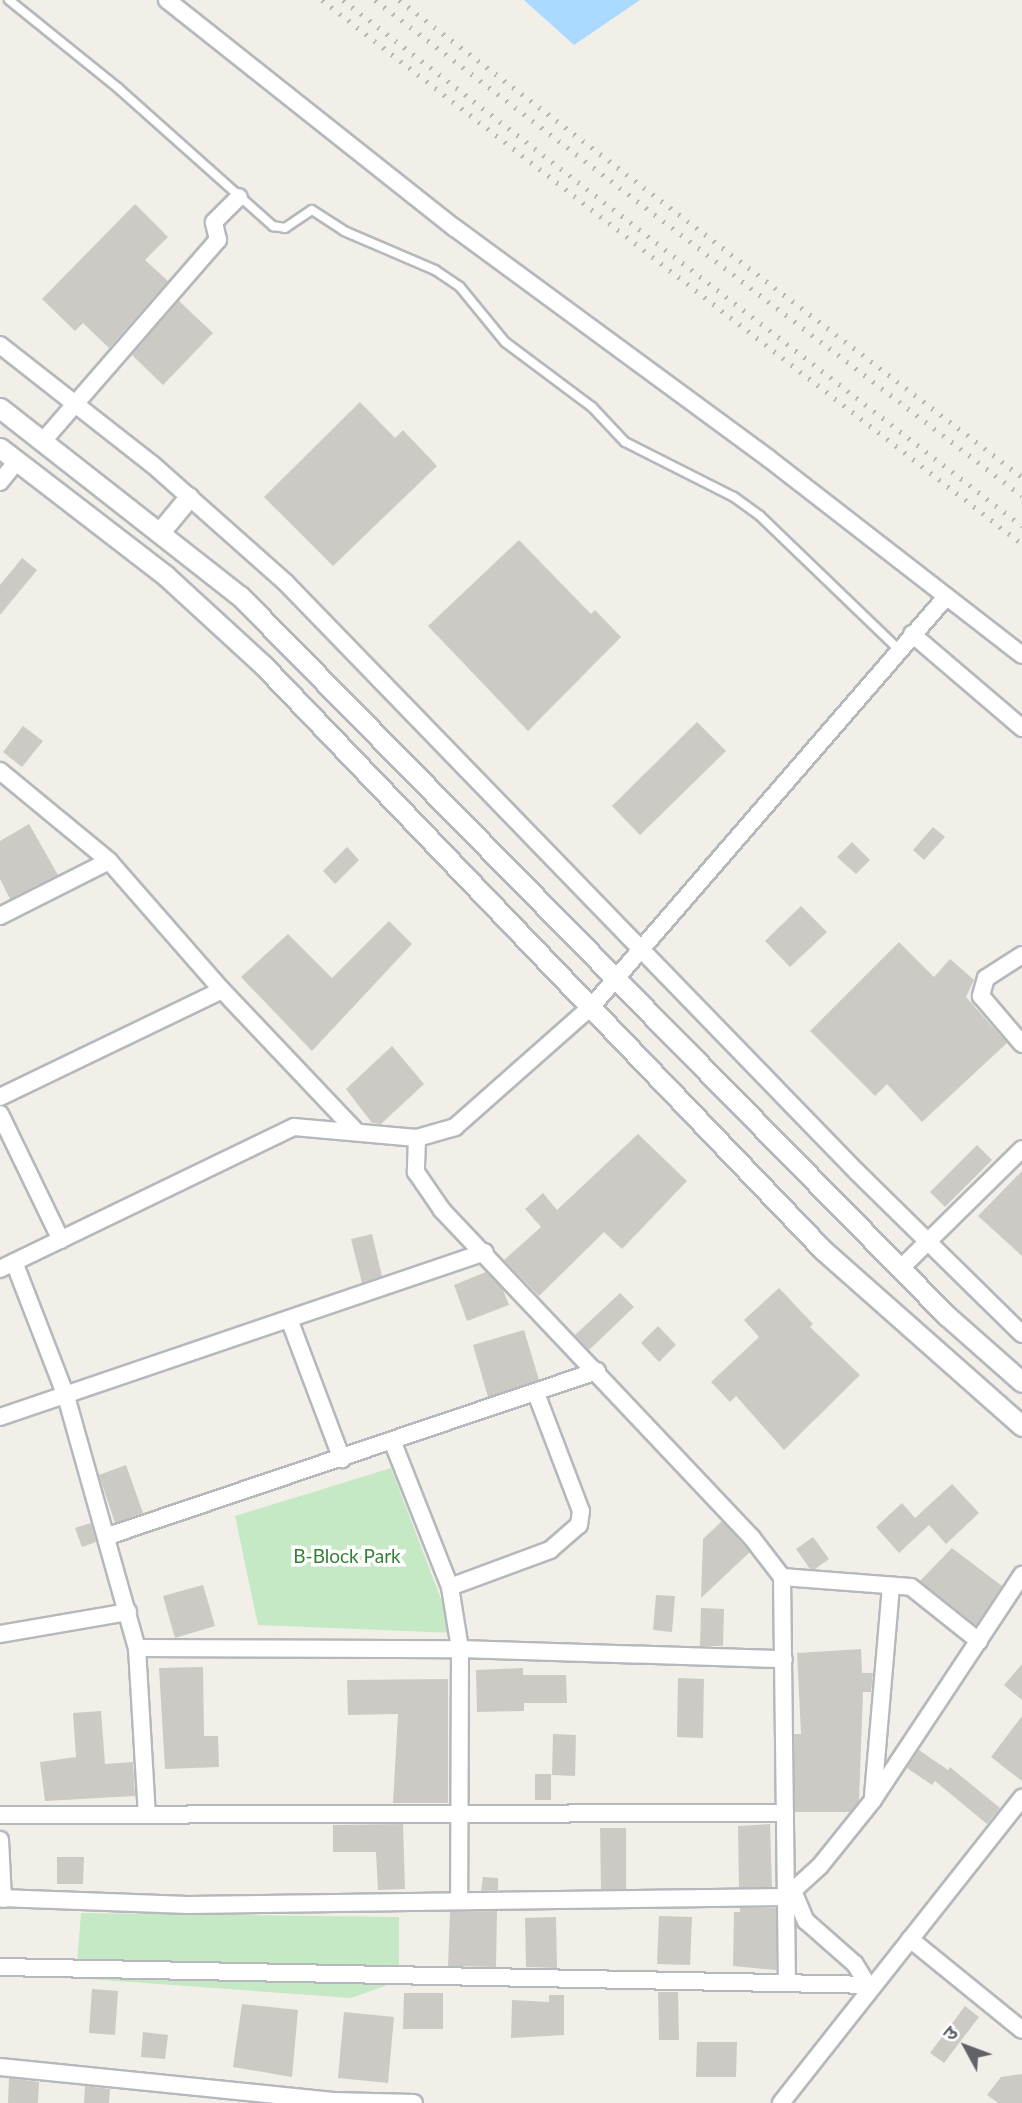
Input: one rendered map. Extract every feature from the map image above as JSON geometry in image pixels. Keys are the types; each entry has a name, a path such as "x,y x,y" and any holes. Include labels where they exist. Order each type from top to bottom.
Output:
{"street":[{"path":"167,0 455,228 768,458 1022,655"},
{"path":"43,441 218,240 214,222 239,197"},
{"path":"0,345 75,402 189,496 296,593 926,1242 1022,1334"},
{"path":"0,408 240,596 306,659 614,982 900,1269 1022,1382"},
{"path":"0,448 166,576 263,665 824,1251 1022,1426"},
{"path":"0,482 17,461"},
{"path":"160,532 189,496"},
{"path":"147,1815 137,1647 108,1536 65,1396 7,1265 276,1133 316,1126 417,1138 454,1127 592,1006 898,649 946,597"},
{"path":"912,634 1022,728"},
{"path":"0,771 109,861 222,990 356,1130"},
{"path":"0,916 109,861"},
{"path":"1022,955 986,978 981,996 1022,1044"},
{"path":"0,1097 222,990"},
{"path":"0,1114 61,1240"},
{"path":"417,1138 416,1172 422,1185 752,1538 782,1577 785,1812 790,1894 787,1983"},
{"path":"900,1269 1022,1149"},
{"path":"0,1416 485,1252"},
{"path":"289,1319 342,1459"},
{"path":"108,1536 393,1443 597,1371"},
{"path":"450,1587 550,1550 579,1525 581,1511 536,1393"},
{"path":"393,1443 450,1587 460,1649 458,1901"},
{"path":"0,1840 2,1898 188,1905 790,1894 820,1866 873,1800 1022,1575"},
{"path":"782,1577 911,1587 979,1641"},
{"path":"873,1800 891,1586"},
{"path":"0,1634 128,1612"},
{"path":"137,1647 460,1649 784,1659"},
{"path":"781,2103 871,1985 1022,1798"},
{"path":"0,1815 785,1812"},
{"path":"790,1894 806,1921 855,1964 871,1985"},
{"path":"910,1939 1022,2030"},
{"path":"0,1967 871,1985"},
{"path":"0,2067 377,2103 414,2103"}],"lane":[{"path":"9,0 118,88 278,229 312,210 344,231 435,270 460,287 505,342 592,407 625,442 734,497 760,516 898,649"}],"green space":[{"name":"B-Block Park","path":"391,1468 454,1633 258,1625 235,1516"},
{"path":"81,1913 399,1917 399,1981 351,1998 76,1978"}],"water":[{"path":"524,0 640,0 574,45"}],"building":[{"path":"135,204 168,237 145,260 168,281 109,348 83,323 75,331 42,299"},
{"path":"179,301 213,333 163,385 132,355"},
{"path":"360,402 395,438 403,430 437,466 333,566 264,497"},
{"path":"519,540 591,614 595,610 621,637 528,731 428,626"},
{"path":"22,558 37,570 0,615 0,585"},
{"path":"697,722 726,751 640,835 612,806"},
{"path":"23,726 43,741 22,767 3,752"},
{"path":"29,824 58,875 10,899 0,879 0,841"},
{"path":"933,827 945,837 924,860 913,850"},
{"path":"852,842 870,860 856,874 837,857"},
{"path":"347,847 359,860 335,884 323,871"},
{"path":"801,906 827,932 790,967 765,941"},
{"path":"389,921 412,944 312,1051 241,977 288,934 332,978"},
{"path":"899,942 934,977 950,959 974,980 966,997 1007,1043 922,1122 887,1084 875,1096 810,1031"},
{"path":"392,1046 424,1084 381,1124 372,1123 346,1089"},
{"path":"638,1134 687,1181 622,1249 604,1232 539,1296 504,1260 541,1227 525,1209 543,1193 557,1210"},
{"path":"977,1145 992,1160 945,1207 930,1192"},
{"path":"1022,1171 1022,1256 978,1216"},
{"path":"372,1234 382,1276 362,1283 351,1239"},
{"path":"486,1272 503,1290 509,1305 467,1321 454,1285"},
{"path":"779,1288 813,1324 810,1327 860,1375 784,1450 736,1396 730,1402 711,1382 759,1337 744,1320"},
{"path":"620,1293 634,1307 589,1350 575,1335"},
{"path":"658,1326 676,1345 659,1362 641,1343"},
{"path":"524,1330 539,1380 488,1397 473,1345"},
{"path":"126,1465 143,1513 115,1523 99,1475"},
{"path":"952,1484 979,1513 946,1544 929,1525 899,1553 876,1527 902,1503 915,1518"},
{"path":"722,1521 750,1552 701,1598 703,1539"},
{"path":"91,1523 96,1542 82,1547 75,1528"},
{"path":"813,1537 829,1559 815,1569 810,1569 796,1549"},
{"path":"952,1548 1002,1586 976,1625 920,1581"},
{"path":"203,1585 215,1626 175,1638 163,1596"},
{"path":"656,1595 675,1596 672,1632 653,1630"},
{"path":"701,1608 724,1609 723,1646 700,1646"},
{"path":"861,1649 862,1673 873,1673 871,1692 863,1692 859,1801 850,1812 795,1812 794,1734 801,1734 797,1653"},
{"path":"1022,1664 1022,1700 1004,1685"},
{"path":"203,1667 204,1736 218,1736 219,1767 165,1769 159,1668"},
{"path":"523,1668 523,1675 566,1675 567,1703 524,1703 524,1711 477,1712 476,1670"},
{"path":"678,1678 704,1679 703,1738 677,1737"},
{"path":"448,1679 448,1803 393,1803 398,1714 348,1715 347,1680"},
{"path":"101,1711 105,1764 133,1762 135,1796 45,1801 40,1762 76,1757 73,1713"},
{"path":"1022,1716 1022,1781 991,1757"},
{"path":"553,1734 576,1735 575,1776 552,1775"},
{"path":"919,1750 948,1770 950,1767 1000,1808 987,1824 935,1781 932,1785 907,1768"},
{"path":"535,1774 551,1774 551,1800 535,1800"},
{"path":"403,1824 405,1889 378,1890 376,1852 333,1852 333,1825"},
{"path":"770,1824 772,1887 739,1887 738,1826"},
{"path":"600,1828 626,1828 626,1889 601,1889"},
{"path":"57,1857 84,1857 83,1884 57,1884"},
{"path":"483,1877 498,1878 498,1890 481,1891"},
{"path":"740,1908 776,1908 776,1970 733,1966 734,1912 740,1912"},
{"path":"497,1911 496,1967 448,1966 450,1912"},
{"path":"659,1916 692,1917 690,1965 657,1964"},
{"path":"556,1917 557,1968 526,1967 525,1918"},
{"path":"92,1989 118,1991 115,2035 89,2033"},
{"path":"658,1992 678,1992 679,2040 659,2040"},
{"path":"404,1993 443,1993 443,2029 403,2029"},
{"path":"549,1995 564,1995 564,2035 511,2038 512,2000 549,2002"},
{"path":"242,2004 298,2010 292,2077 233,2067"},
{"path":"965,2006 979,2017 944,2063 930,2053"},
{"path":"344,2012 394,2017 388,2083 338,2078"},
{"path":"143,2032 168,2035 165,2059 141,2057"},
{"path":"697,2042 737,2042 736,2077 696,2077"},
{"path":"1022,2074 1022,2103 998,2103 987,2095 1001,2077"},
{"path":"9,2078 39,2082 38,2103 8,2103"},
{"path":"85,2086 110,2089 109,2103 84,2103"}],"railway":[{"path":"322,0 1022,544"},
{"path":"343,0 1022,526"},
{"path":"375,0 1022,496"},
{"path":"399,0 1022,477"}]}
